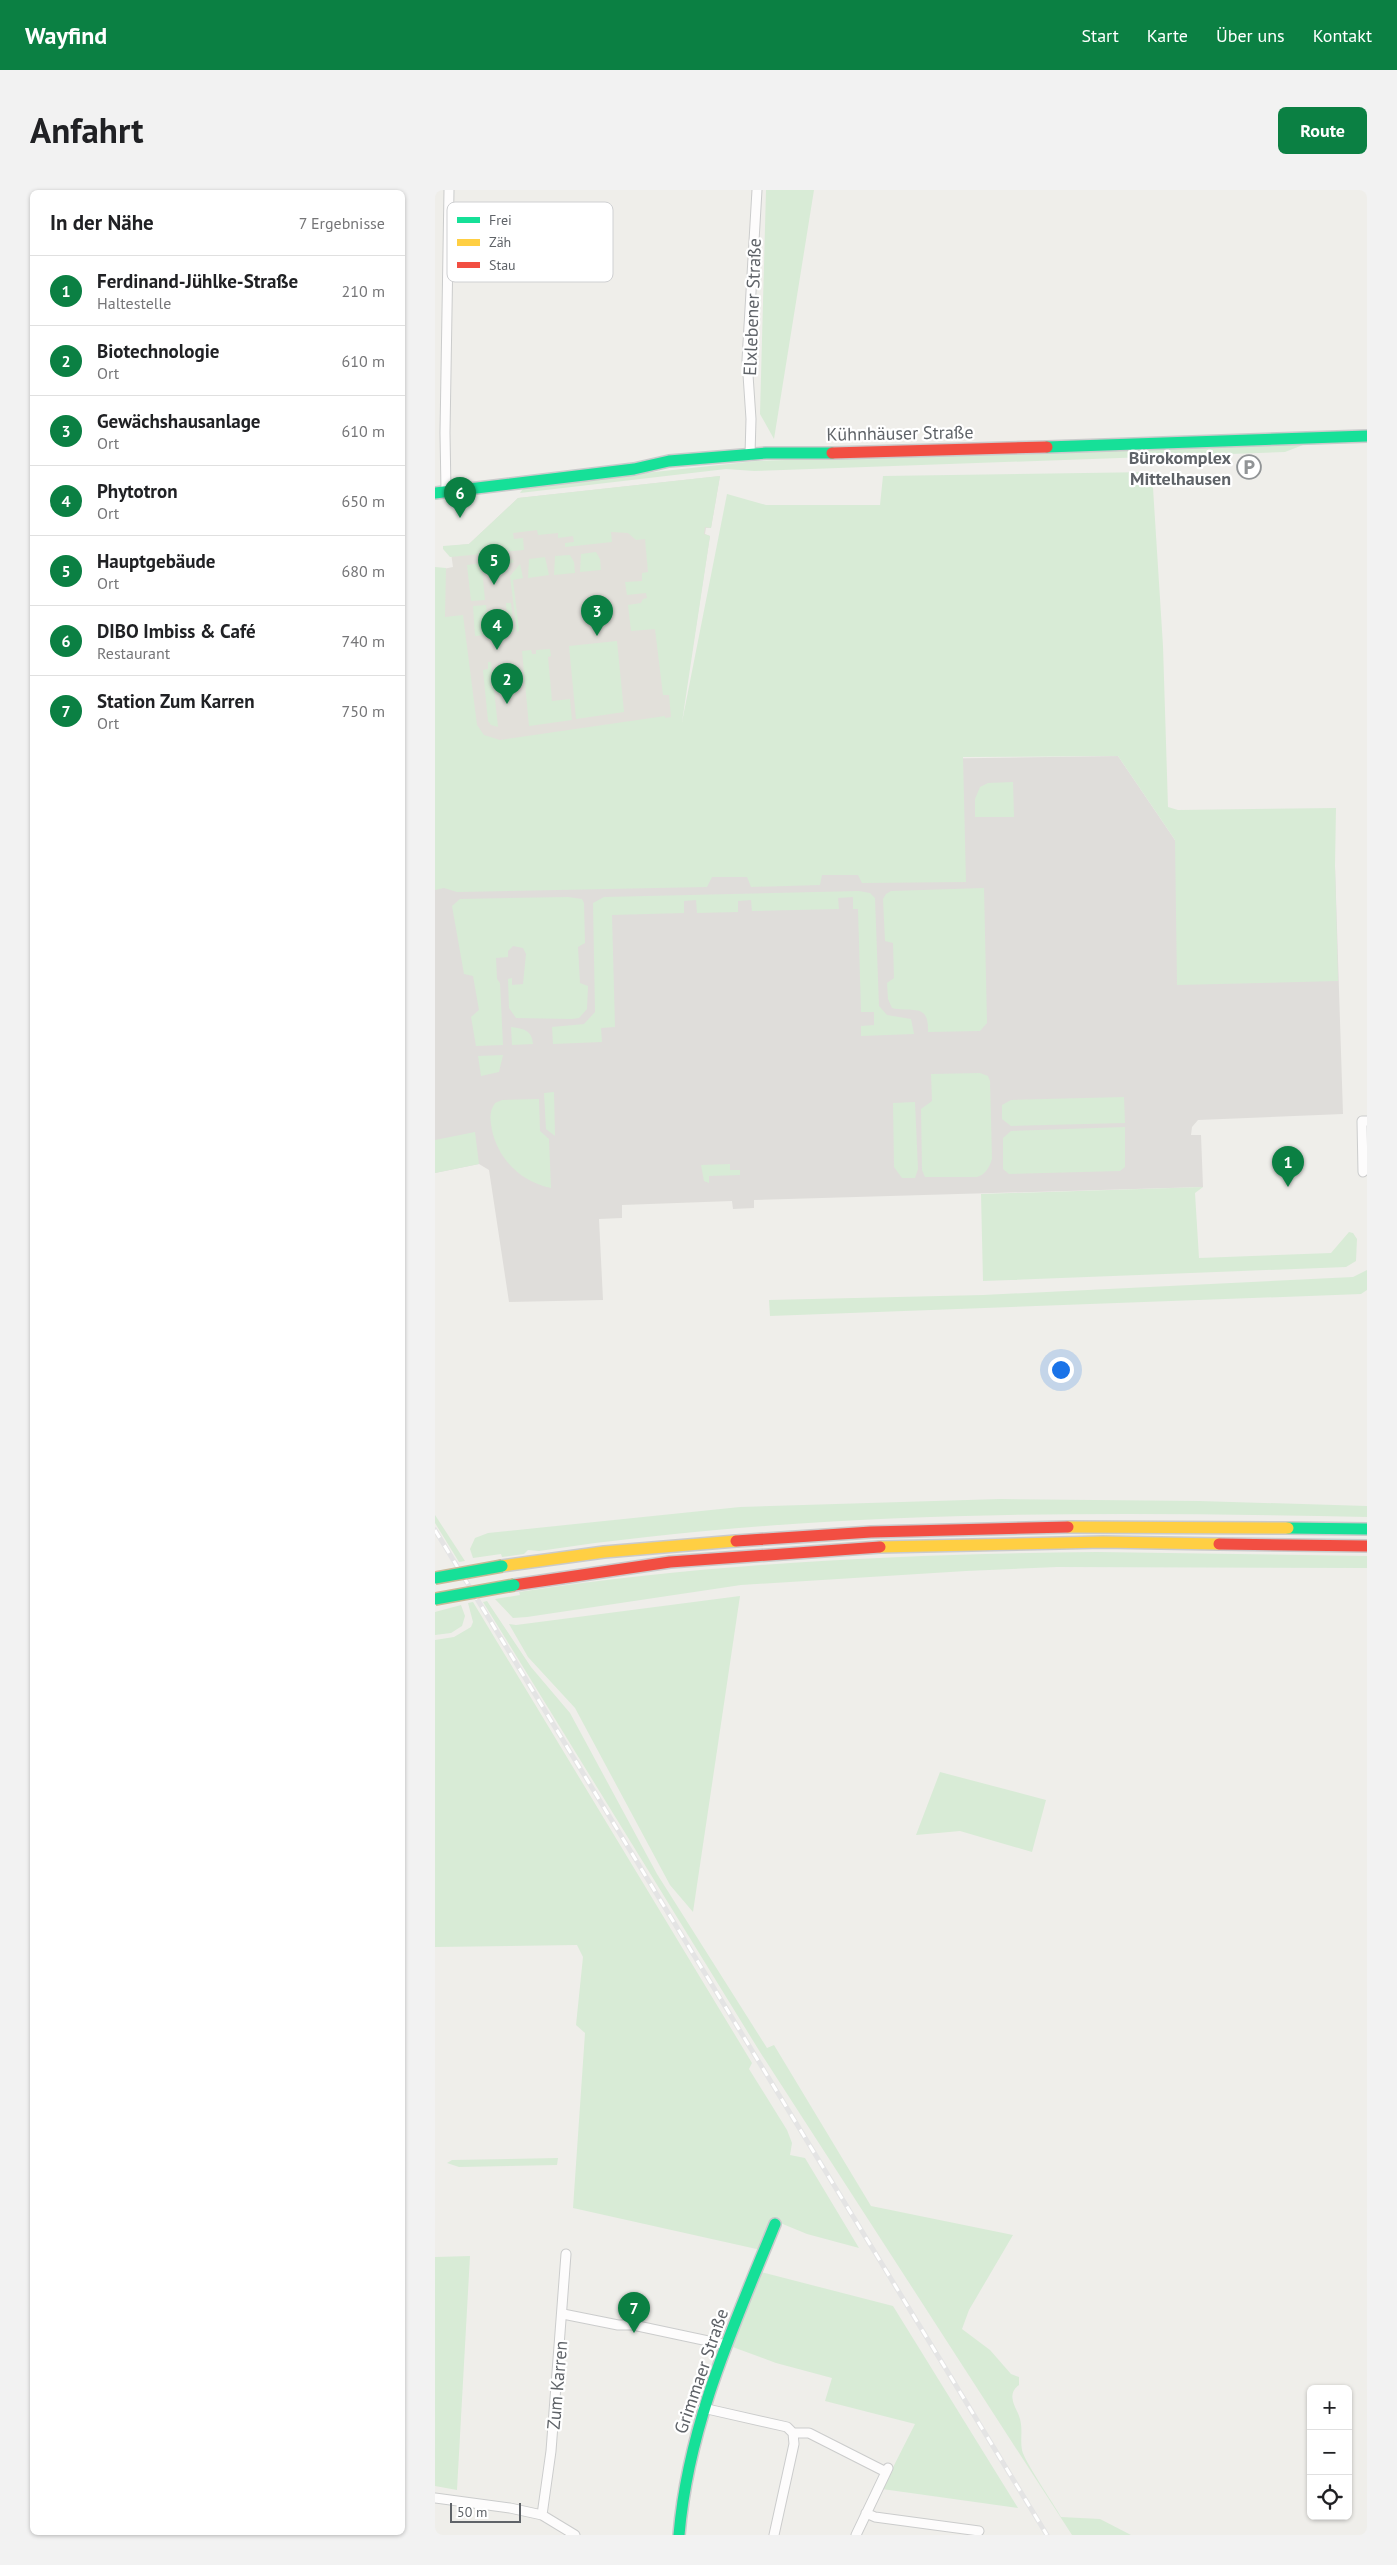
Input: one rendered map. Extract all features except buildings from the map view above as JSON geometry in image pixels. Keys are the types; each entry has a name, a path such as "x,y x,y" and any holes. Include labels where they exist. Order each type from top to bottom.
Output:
{"main road":[{"name":"Kühnhäuser Straße","path":"441,492 634,469 669,462 750,455 1024,449 1367,436"},
{"path":"435,1578 502,1566 657,1547 808,1534 1109,1526 1367,1530"},
{"path":"435,1599 514,1585 670,1562 816,1550 943,1544 1103,1542 1367,1546"},
{"name":"Grimmaer Straße","path":"679,2535 681,2500 703,2408 775,2224"}],"street":[{"name":"Elxlebener Straße","path":"750,455 751,419 747,360 757,190"},
{"path":"441,492 445,433 447,282"},
{"path":"1363,1172 1362,1121 1367,1121"},
{"name":"Zum Karren","path":"542,2516 551,2451 563,2314 562,2295 567,2254"},
{"path":"563,2314 618,2325 633,2325 727,2345"},
{"path":"703,2408 787,2427 793,2433 794,2444 774,2535"},
{"path":"793,2433 809,2433 888,2469 856,2535"},
{"path":"435,2498 509,2508 542,2516 575,2535"},
{"path":"866,2513 875,2517 979,2531"}],"shaded area":[{"path":"720,476 711,528 706,528 705,534 710,536 678,742 444,755 443,569 453,567 450,546 469,544 518,498"},
{"path":"1118,756 1175,840 1335,866 1343,1114 1198,1120 1192,1127 1191,1135 1201,1135 1203,1187 754,1200 754,1208 733,1209 732,1201 622,1205 622,1218 599,1219 603,1300 509,1302 489,1170 479,1164 435,1173 435,766"}],"green space":[{"path":"766,190 814,190 774,439 760,414"},
{"path":"1364,442 1303,445 1285,452 754,471 726,469 520,493 525,486 756,461"},
{"path":"1152,472 1163,646 1168,807 1178,810 1336,808 1335,866 1338,981 1177,985 1175,840 1118,756 963,757 966,882 862,883 858,875 822,875 820,885 751,887 747,877 712,877 707,887 457,892 444,888 435,890 435,567 446,568 445,617 463,615 477,725 484,735 500,740 665,716 665,718 671,717 669,695 663,695 655,629 631,631 628,605 641,603 643,599 647,598 646,593 627,595 625,582 642,581 642,573 648,572 645,539 636,540 628,533 611,532 612,542 565,547 565,543 574,542 573,536 558,538 558,533 538,535 537,530 513,533 514,539 523,538 524,550 450,557 443,549 443,546 469,544 518,498 720,476 711,528 705,527 704,534 710,536 682,722 727,494 766,505 880,505 883,476"},
{"path":"596,552 600,559 601,570 580,572 581,554"},
{"path":"570,555 574,562 575,573 554,575 555,556"},
{"path":"545,557 549,575 528,578 529,559"},
{"path":"512,559 514,562 502,567 482,568 485,600 471,601 467,565"},
{"path":"520,564 523,578 513,580 519,631 517,632 510,576"},
{"path":"506,603 511,603 514,632 475,636 473,606 486,605 488,622 507,620"},
{"path":"617,641 624,712 576,719 569,646"},
{"path":"550,649 551,656 548,657 552,701 570,699 572,720 529,726 522,651 531,650 532,654 536,654 536,650"},
{"path":"488,662 491,662 498,727 491,725 488,721 483,670 488,669"},
{"path":"1013,782 1014,817 975,817 975,799 980,787 988,783"},
{"path":"984,888 987,1023 980,1031 928,1032 928,1023 923,1013 892,1008 888,999 887,983 894,978 893,943 885,941 883,899 891,891"},
{"path":"859,891 870,893 875,898 879,1006 887,1015 911,1019 914,1034 861,1036 861,1026 874,1025 874,1012 861,1012 858,909 853,909 853,897 838,898 839,909 752,911 751,900 738,901 738,912 697,913 696,900 684,901 684,913 612,915 615,1027 601,1028 602,1042 553,1044 552,1027 584,1024 595,1012 593,903 604,897"},
{"path":"568,897 582,899 584,903 585,943 578,947 580,983 588,986 587,1009 579,1018 572,1019 516,1018 509,1008 508,979 512,978 512,985 523,984 526,954 523,948 513,946 508,951 508,957 496,958 497,979 500,983 503,1045 476,1046 471,1017 479,1010 473,976 464,974 452,906 460,899"},
{"path":"511,1027 527,1031 531,1036 533,1044 512,1045"},
{"path":"503,1055 499,1072 481,1076 478,1056"},
{"path":"980,1073 988,1076 990,1081 992,1159 988,1168 977,1177 925,1177 922,1170 921,1109 932,1101 931,1074"},
{"path":"554,1092 555,1136 546,1129 544,1093"},
{"path":"1124,1097 1125,1123 1011,1126 1002,1119 1002,1105 1011,1100"},
{"path":"539,1099 540,1131 549,1139 551,1188 530,1180 513,1168 505,1160 495,1141 492,1130 491,1113 495,1103 502,1100"},
{"path":"915,1102 918,1169 915,1178 902,1178 894,1167 893,1103"},
{"path":"1125,1127 1125,1167 1120,1171 1009,1174 1003,1169 1003,1138 1011,1131"},
{"path":"475,1132 479,1164 435,1173 435,1140"},
{"path":"730,1164 730,1170 740,1170 740,1175 709,1176 709,1183 704,1181 701,1165"},
{"path":"1203,1187 1195,1193 1199,1258 1331,1253 1349,1232 1353,1233 1357,1239 1356,1261 1346,1267 983,1281 981,1194"},
{"path":"1367,1270 1367,1290 1361,1294 770,1316 769,1300 983,1295 1353,1277"},
{"path":"1000,1499 1199,1501 1367,1506 1367,1517 1159,1514 952,1516 745,1528 539,1551 528,1550 524,1554 502,1557 501,1554 473,1558 470,1549 475,1538 488,1533 740,1507"},
{"path":"435,1515 465,1561 459,1562 435,1523"},
{"path":"1097,1552 1367,1556 1367,1568 1057,1567 966,1571 741,1585 513,1618 495,1599 520,1595 519,1592 591,1582 735,1567 879,1558"},
{"path":"740,1596 693,1912 670,1885 575,1708 528,1657 509,1624 516,1625"},
{"path":"487,1601 531,1667 570,1713 657,1874 767,2048 774,2045 871,2206 1013,2235 969,2310 962,2329 990,2350 1011,2374 1019,2377 1019,2385 1012,2397 1021,2423 1022,2450 1033,2473 1061,2517 1100,2519 1131,2535 1072,2535 760,2052 483,1602"},
{"path":"473,1602 752,2063 749,2069 787,2130 792,2143 790,2155 805,2158 859,2248 807,2234 773,2220 761,2250 573,2208 585,2033 576,2025 583,1957 577,1945 435,1947 435,1640 454,1637 471,1627 473,1622 468,1603"},
{"path":"461,1605 465,1616 462,1626 451,1633 435,1635 435,1612"},
{"path":"940,1772 1046,1800 1032,1852 960,1831 916,1835"},
{"path":"558,2158 557,2165 459,2167 447,2163 452,2160"},
{"path":"470,2256 457,2490 435,2486 435,2257"},
{"path":"761,2272 893,2306 1018,2508 882,2489 915,2424 825,2401 832,2378 776,2363 730,2346"}],"railway":[{"path":"435,1530 1047,2535"}],"traffic: fast":[{"path":"1047,447 1367,436"},
{"path":"435,493 634,469 669,461 766,453 832,453"},
{"path":"1288,1528 1367,1529"},
{"path":"435,1578 502,1566"},
{"path":"435,1599 514,1585"},
{"path":"679,2535 684,2494 692,2454 715,2376 775,2224"}],"traffic: slow":[{"path":"1068,1527 1288,1528"},
{"path":"502,1566 604,1552 736,1541"},
{"path":"880,1547 1103,1542 1219,1544"}],"traffic: jam":[{"path":"832,453 1047,447"},
{"path":"736,1541 871,1532 1068,1527"},
{"path":"1219,1544 1367,1546"},
{"path":"514,1585 670,1562 880,1547"}],"place":[{"name":"Bürokomplex Mittelhausen","path":"1249,467"},
{"name":"DIBO Imbiss & Café","path":"460,518"},
{"name":"Hauptgebäude","path":"494,585"},
{"name":"Gewächshausanlage","path":"597,636"},
{"name":"Phytotron","path":"497,650"},
{"name":"Biotechnologie","path":"507,704"},
{"name":"Ferdinand-Jühlke-Straße","path":"1288,1187"},
{"name":"Station Zum Karren","path":"634,2333"}]}
